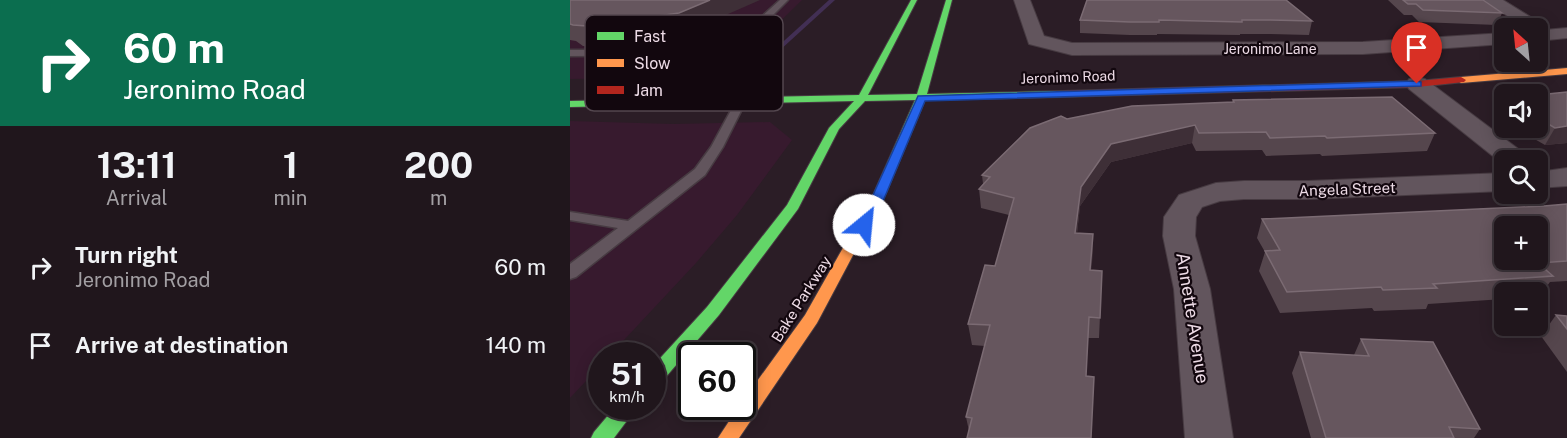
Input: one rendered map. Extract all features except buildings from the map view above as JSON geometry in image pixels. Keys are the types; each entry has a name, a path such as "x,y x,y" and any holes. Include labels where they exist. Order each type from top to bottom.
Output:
{"main road":[{"path":"666,364 713,311 793,206 834,128 862,99 914,0"},
{"name":"Bake Parkway","path":"728,438 811,319 875,206 921,98 949,0"},
{"name":"Jeronimo Road","path":"783,100 1417,84 1567,71"},
{"name":"Jeronimo Road","path":"570,104 585,104"},
{"path":"601,438 617,420"}],"street":[{"name":"Jeronimo Lane","path":"1022,0 1036,39 1062,47 1086,50 1363,48 1494,40"},
{"path":"1492,0 1518,18"},
{"path":"1548,32 1567,33"},
{"path":"1417,84 1502,150"},
{"name":"Angela Street","path":"1190,201 1216,192 1244,190 1319,190 1494,182"},
{"name":"Annette Avenue","path":"1190,201 1180,217 1179,236 1192,289 1209,438"}],"lane":[{"path":"768,15 784,0"},
{"path":"570,52 585,52"},
{"path":"570,273 700,172 713,156 735,111"},
{"path":"570,216 632,226"}],"shaded area":[{"path":"570,0 802,0 783,19 783,15 585,15 585,79 570,79"},
{"path":"570,121 673,124 770,122 792,140 737,215 622,342 588,342 588,379 570,398"}],"waterway":[{"path":"783,45 832,0"}],"traffic: fast":[{"path":"666,364 713,311 793,206 834,128 862,98 914,0"},
{"path":"880,193 921,98 949,0"},
{"path":"783,100 1062,94"},
{"path":"570,104 585,104"},
{"path":"601,438 617,420"}],"traffic: slow":[{"path":"1461,80 1567,71"},
{"path":"728,438 811,319 880,193"}],"traffic: jam":[{"path":"1062,94 1417,84 1461,80"}],"route":[{"path":"864,225 875,206 921,98 1417,84"}]}
